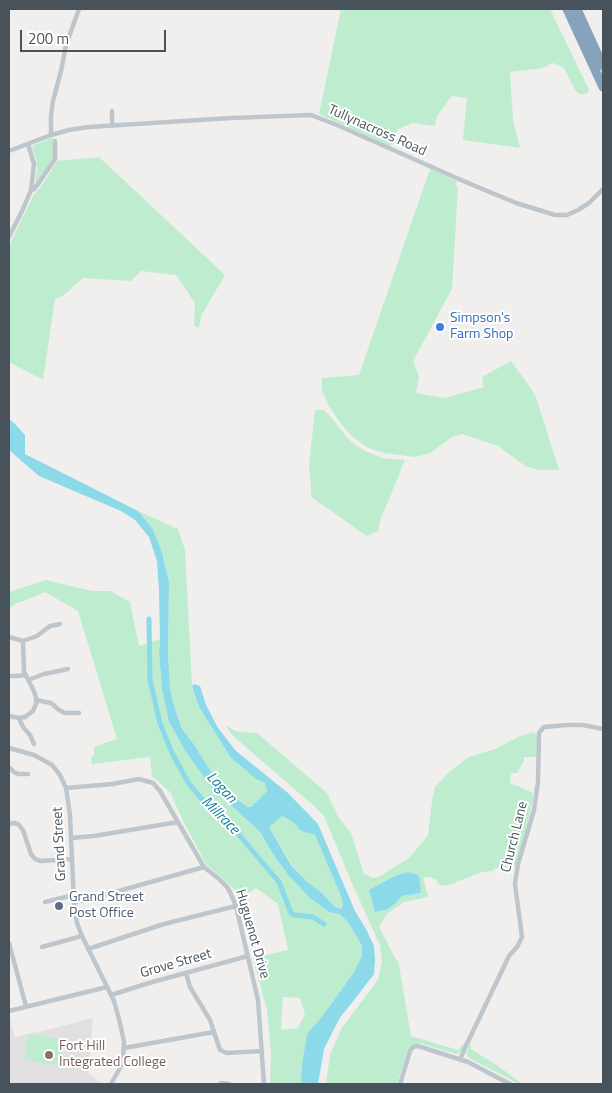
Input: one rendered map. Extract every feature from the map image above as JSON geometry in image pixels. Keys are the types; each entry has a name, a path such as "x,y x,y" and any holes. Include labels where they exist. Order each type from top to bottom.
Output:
{"highway":[{"path":"568,9 603,88"},
{"path":"577,9 603,66"}],"street":[{"path":"51,135 53,101 66,45 79,9"},
{"path":"112,111 112,125"},
{"name":"Tullynacross Road","path":"9,151 69,130 112,125 311,115 337,124 516,203 555,215 566,215 578,210 603,189"},
{"path":"31,190 38,184 55,159 56,141"},
{"path":"9,237 31,190 34,164 28,144"},
{"path":"9,637 23,641 37,636 50,626 60,624"},
{"path":"9,716 25,717 35,707 34,689 23,668 23,641"},
{"path":"28,680 44,674 68,669"},
{"path":"9,676 25,675"},
{"path":"36,700 50,703 65,713 79,713"},
{"path":"19,718 34,744"},
{"name":"Church Lane","path":"460,1060 506,961 522,938 516,877 534,810 538,782 539,733 544,727 583,725 603,729"},
{"name":"Grand Street","path":"9,748 34,755 52,765 60,775 66,788 77,923 111,995 120,1023 124,1048"},
{"path":"9,767 18,774 28,774"},
{"name":"Huguenot Drive","path":"66,788 113,784 139,779 149,781 157,786 204,867 227,887 236,906 258,1000 264,1084"},
{"path":"71,838 178,822"},
{"path":"9,824 18,824 24,830 31,854 35,859 42,861 72,860"},
{"path":"74,902 204,867"},
{"path":"50,894 48,902 74,895"},
{"path":"88,949 164,924 236,906"},
{"path":"42,947 82,936"},
{"path":"9,943 26,1006"},
{"name":"Grove Street","path":"111,995 186,972 248,956"},
{"path":"186,972 190,987 210,1020 219,1047 223,1052 262,1052"},
{"path":"9,1010 107,987"},
{"path":"111,1084 123,1061 124,1048 214,1032"},
{"path":"400,1084 410,1051 415,1046 482,1068 510,1084"},
{"path":"221,1083 229,1084"}],"shaded area":[{"name":"Fort Hill Integrated College","path":"9,1015 15,1038 93,1018 88,1073 102,1084 9,1084"}],"green space":[{"path":"341,9 550,9 589,90 586,94 579,94 564,68 553,63 543,68 510,72 513,120 520,148 463,140 467,98 452,96 437,116 435,126 412,123 398,129 390,146 319,114"},
{"path":"53,137 53,156 35,185 37,168 32,147"},
{"path":"99,157 225,275 201,316 199,328 194,326 195,303 176,275 141,271 131,281 83,278 63,296 55,299 43,380 9,362 9,246 34,194 41,187 57,161"},
{"path":"430,169 457,181 452,289 413,361 419,376 416,393 445,398 484,387 482,377 511,361 536,397 559,470 539,470 525,466 498,446 462,434 452,437 430,453 415,457 384,453 366,447 350,434 338,420 322,391 322,378 359,375"},
{"path":"315,410 324,410 348,439 363,450 382,458 405,460 380,521 378,531 367,536 311,497 309,465"},
{"path":"138,511 178,529 185,550 192,686 199,707 231,758 256,779 265,783 267,791 251,807 247,808 215,778 182,729 170,690 168,655 169,595 166,567 152,529"},
{"path":"46,580 92,591 110,591 130,602 139,646 160,639 159,653 162,689 169,722 186,752 210,786 260,832 289,876 310,898 329,912 339,914 348,922 362,946 362,956 354,972 307,1034 301,1084 270,1084 271,1053 267,1010 253,958 288,950 278,904 256,888 240,899 233,888 206,864 170,792 152,776 150,757 92,764 91,758 94,755 94,747 117,739 78,611 45,592 9,608 9,592","holes":["283,997 300,998 305,1014 298,1028 281,1030"]},
{"path":"226,725 235,731 257,733 327,793 339,818 351,833 364,874 373,878 380,876 409,858 428,835 435,787 447,774 467,758 495,749 520,736 534,732 537,737 536,757 524,757 524,761 517,773 511,773 510,784 533,793 522,849 516,866 496,868 492,871 482,872 446,886 437,884 437,880 430,877 423,877 428,897 404,902 387,914 379,927 399,965 411,1036 458,1050 465,1042 461,1052 456,1054 419,1043 407,1052 397,1084 326,1084 330,1055 341,1029 378,980 382,961 380,945 324,816 232,735","holes":["408,872 415,874 421,893 402,896 386,910 375,912 369,890 395,876"]},
{"path":"281,816 293,822 301,831 315,835 341,896 343,905 341,909 335,907 321,892 307,882 292,865 269,827"},
{"path":"29,1034 64,1040 60,1066 24,1060"},
{"path":"471,1043 471,1049 522,1084 469,1058 466,1053"}],"water":[{"name":"Lagan","path":"9,419 25,435 25,454 138,511 152,528 162,552 169,583 168,655 170,690 182,729 215,778 247,807 251,807 267,791 265,783 256,779 231,758 199,707 192,686 194,684 200,686 206,705 218,728 236,751 288,793 318,824 355,911 374,946 375,959 374,974 341,1016 324,1049 318,1084 301,1084 307,1034 354,972 362,956 362,946 348,922 339,914 329,912 310,898 289,876 260,832 210,786 186,752 169,722 162,689 159,653 157,561 149,537 135,520 121,511 39,476 9,450","holes":["282,816 293,822 301,831 315,835 341,896 343,905 341,909 335,907 291,865 269,827"]},
{"path":"408,872 419,876 421,893 402,896 386,910 375,912 369,890 395,876"}],"waterway":[{"name":"Millrace","path":"149,619 150,680 160,723 172,753 189,784 202,799 223,816 279,882 291,913 313,917 324,924"}],"place":[{"name":"Simpson's Farm Shop","path":"440,327"},
{"name":"Grand Street Post Office","path":"59,906"},
{"name":"Fort Hill Integrated College","path":"49,1055"}]}
